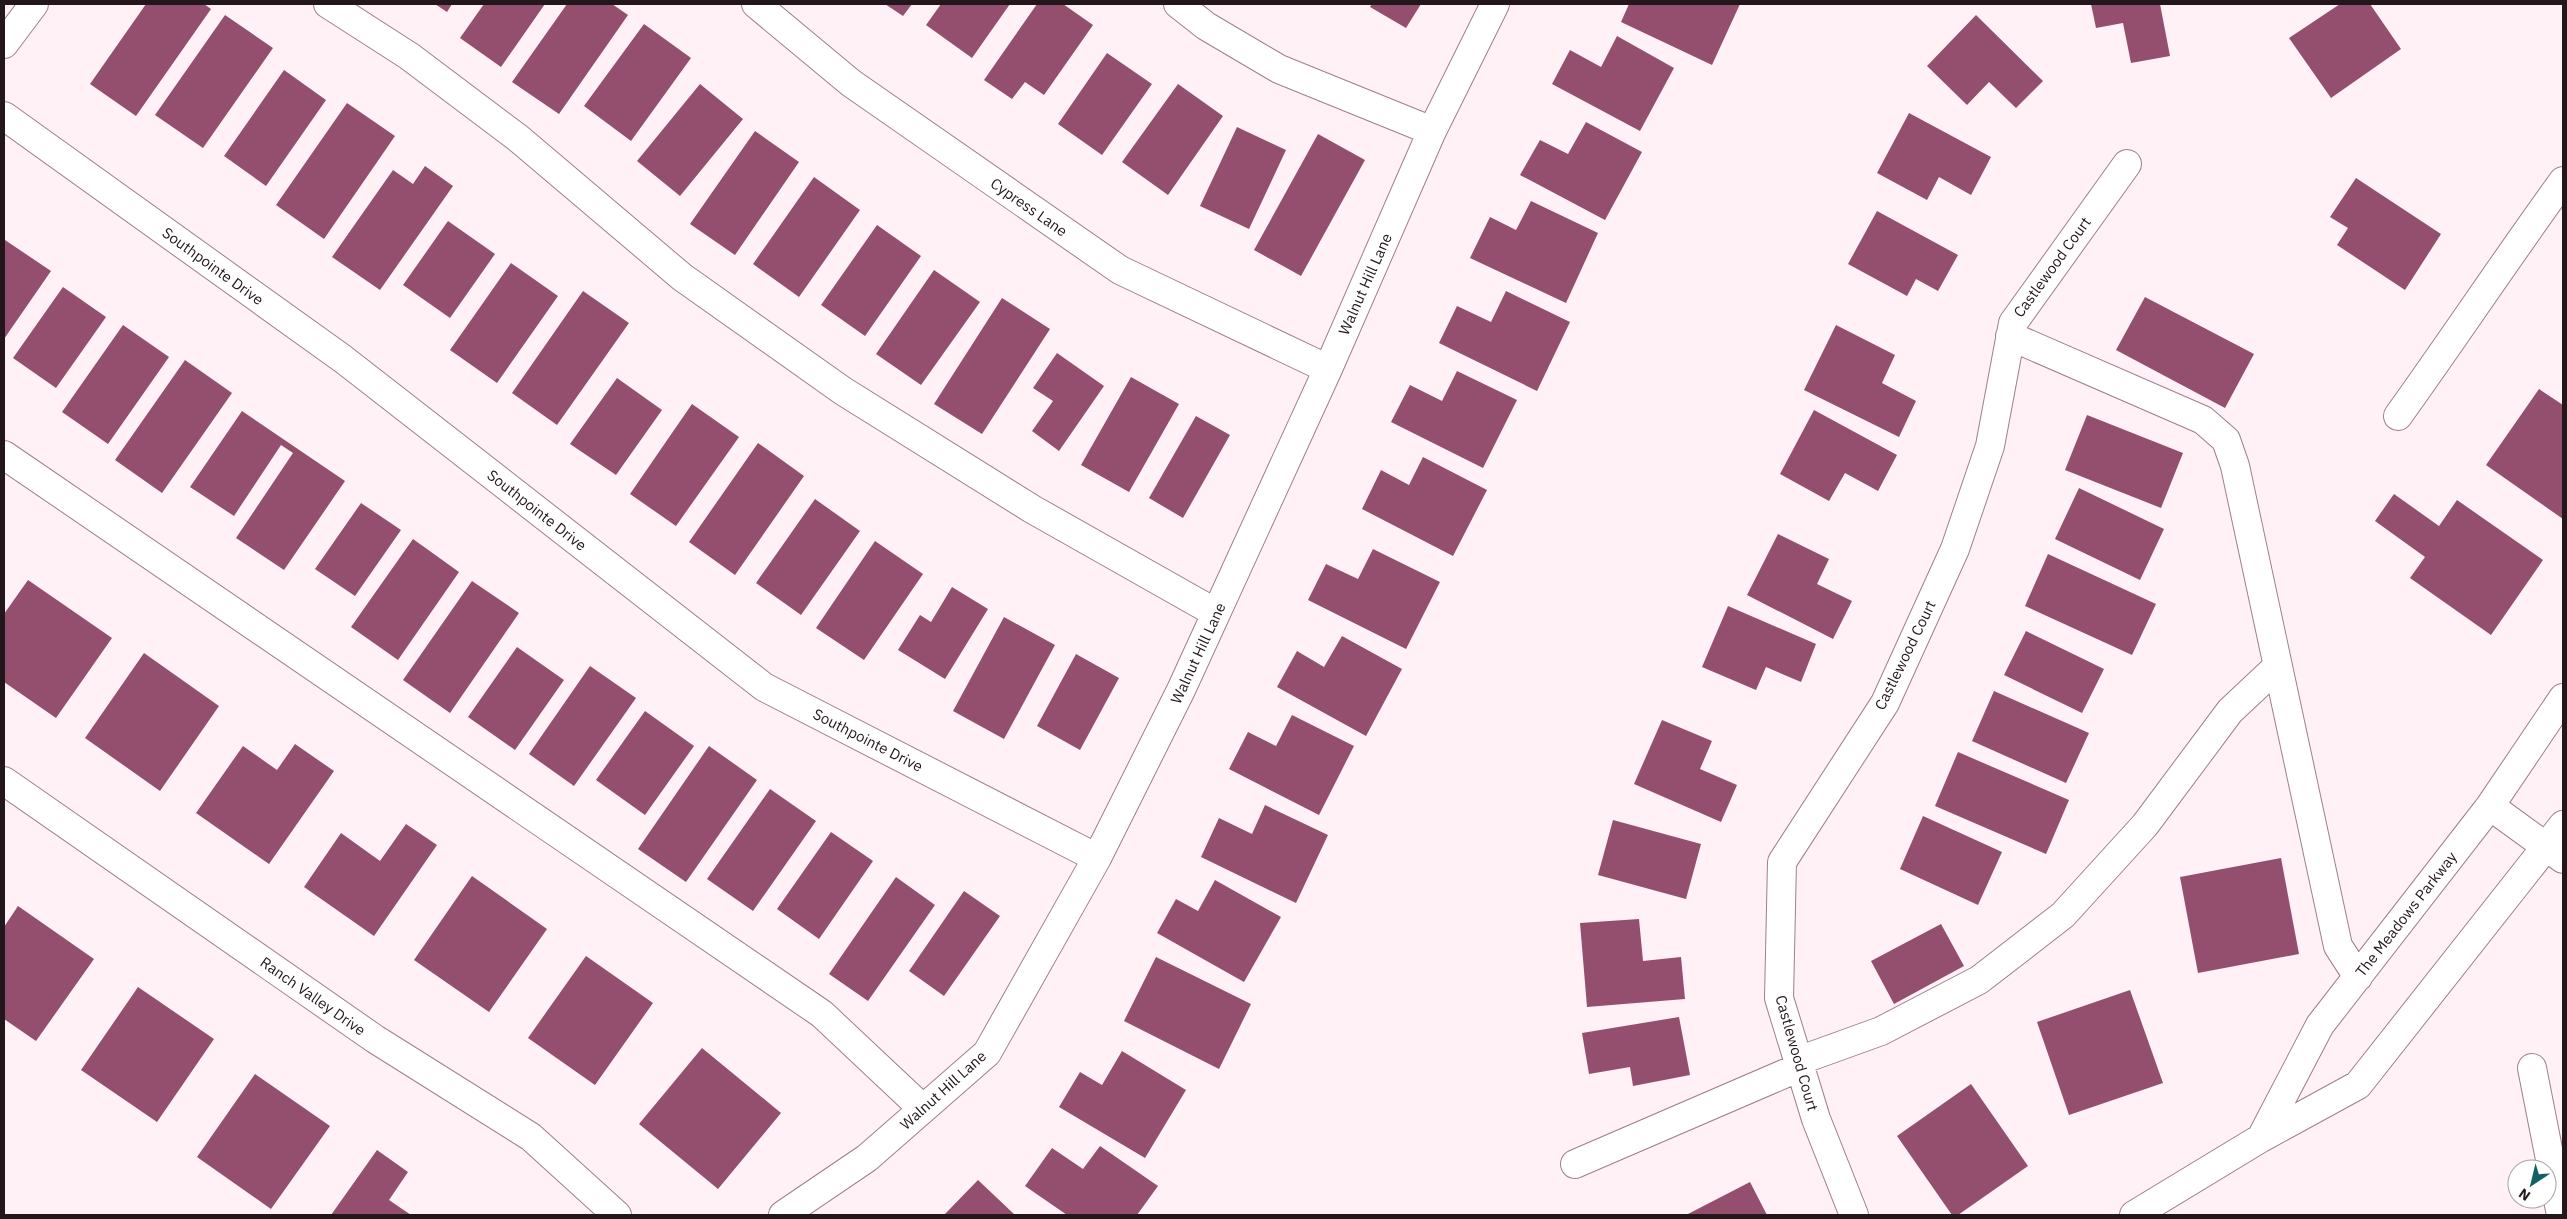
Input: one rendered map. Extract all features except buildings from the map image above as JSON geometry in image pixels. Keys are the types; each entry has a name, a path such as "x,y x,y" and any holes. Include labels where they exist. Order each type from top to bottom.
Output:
{"street":[{"path":"4,44 34,4"},
{"path":"328,4 409,56 518,138 682,278 843,390 1032,509 1216,613"},
{"name":"Cypress Lane","path":"756,4 851,83 1120,270 1328,370"},
{"path":"1178,4 1206,26 1279,69 1432,131"},
{"name":"Walnut Hill Lane","path":"783,1215 867,1158 987,1053 1098,858 1181,690 1328,370 1432,131 1495,4"},
{"name":"Southpointe Drive","path":"4,116 343,359 764,687 1098,858"},
{"name":"Castlewood Court","path":"1854,1215 1816,1119 1779,998 1782,862 1885,703 1955,549 1990,446 2013,323 2126,164"},
{"path":"2398,416 2452,341 2504,262 2563,181"},
{"path":"2010,336 2203,420 2226,440 2235,466 2338,946 2358,976"},
{"path":"4,455 822,1014 923,1109"},
{"path":"1575,1164 1799,1064 1881,1031 1979,980 2063,915 2145,825 2230,711 2278,666"},
{"name":"The Meadows Parkway","path":"2261,1138 2320,1025 2490,806 2563,698"},
{"name":"Ranch Valley Drive","path":"4,782 375,1038 531,1138 618,1215"},
{"path":"2490,806 2555,854"},
{"path":"2134,1215 2261,1138 2358,1085 2555,854 2563,826"},
{"path":"2532,1068 2561,1215"}]}
